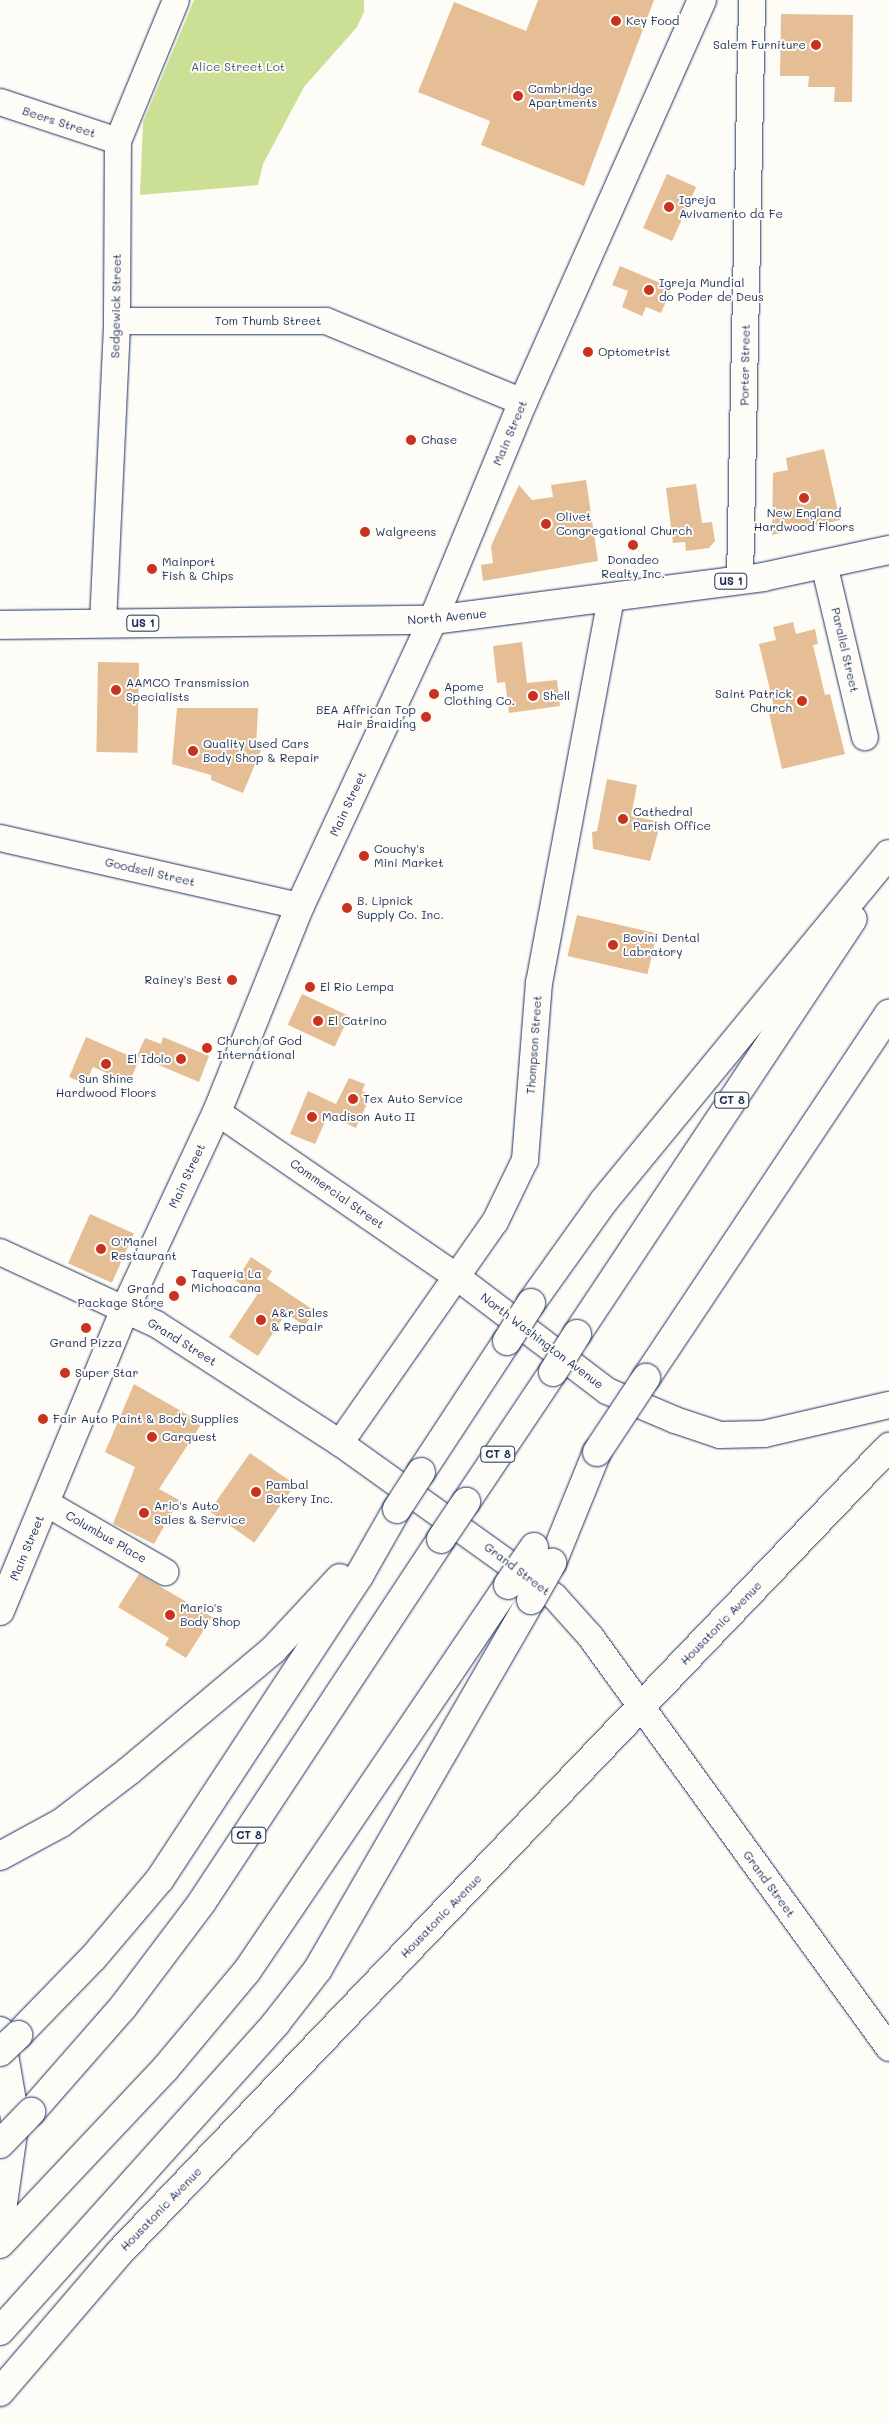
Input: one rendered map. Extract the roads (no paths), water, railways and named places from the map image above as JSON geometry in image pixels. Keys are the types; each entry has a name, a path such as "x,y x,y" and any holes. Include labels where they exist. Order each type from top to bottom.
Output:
{"main road":[{"name":"Main Street","path":"0,1611 126,1309 217,1112 300,906 433,620 523,402 702,0"},
{"name":"North Avenue","path":"0,625 433,620 740,580 889,550"},
{"path":"10,2225 14,2119 6,2039 94,1958 160,1879 359,1576 396,1509 532,1303 603,1202 889,854"},
{"name":"CT 8","path":"0,2144 31,2112 123,2007 221,1876 441,1539 889,866"},
{"path":"0,2331 263,2038 318,1970 531,1600 543,1555 597,1452 889,1014"},
{"name":"Housatonic Avenue","path":"0,2392 119,2253 889,1447"},
{"path":"0,1856 43,1835 79,1810 254,1667 309,1614 396,1509"},
{"path":"0,2244 10,2225 166,2069 247,1970 508,1585 543,1555"}],"street":[{"name":"Sedgewick Street","path":"103,623 117,321 118,141 176,0"},
{"name":"Porter Street","path":"740,580 752,0"},
{"name":"Beers Street","path":"0,102 118,141"},
{"name":"Tom Thumb Street","path":"117,321 326,321 523,402"},
{"name":"Parallel Street","path":"824,564 865,737"},
{"name":"Thompson Street","path":"340,1443 495,1222 525,1160 539,983 611,598"},
{"name":"Goodsell Street","path":"0,838 300,906"},
{"name":"Commercial Street","path":"217,1112 457,1277"},
{"name":"Grand Street","path":"0,1252 156,1324 340,1443 555,1597 590,1636 889,2048"},
{"name":"North Washington Avenue","path":"457,1277 607,1391 720,1435 764,1434 889,1405"},
{"name":"Columbus Place","path":"46,1503 165,1572"}],"place":[{"name":"Key Food","path":"616,21"},
{"name":"Salem Furniture","path":"816,45"},
{"name":"Cambridge Apartments","path":"518,96"},
{"name":"Igreja Avivamento da Fe","path":"669,207"},
{"name":"Igreja Mundial do Poder de Deus","path":"649,290"},
{"name":"Optometrist","path":"588,352"},
{"name":"Chase","path":"411,440"},
{"name":"New England Hardwood Floors","path":"804,498"},
{"name":"Olivet Congregational Church","path":"546,524"},
{"name":"Walgreens","path":"365,532"},
{"name":"Donadeo Realty Inc.","path":"633,545"},
{"name":"Mainport Fish & Chips","path":"152,569"},
{"name":"AAMCO Transmission Specialists","path":"116,690"},
{"name":"Apome Clothing Co.","path":"434,694"},
{"name":"Shell","path":"533,696"},
{"name":"Saint Patrick Church","path":"802,701"},
{"name":"BEA Affrican Top Hair Braiding","path":"426,717"},
{"name":"Quality Used Cars Body Shop & Repair","path":"193,751"},
{"name":"Cathedral Parish Office","path":"623,819"},
{"name":"Couchy's Mini Market","path":"364,856"},
{"name":"B. Lipnick Supply Co. Inc.","path":"347,908"},
{"name":"Bovini Dental Labratory","path":"613,945"},
{"name":"Rainey's Best","path":"232,980"},
{"name":"El Rio Lempa","path":"310,987"},
{"name":"El Catrino","path":"318,1021"},
{"name":"Church of God International","path":"207,1048"},
{"name":"El Idolo","path":"181,1059"},
{"name":"Sun Shine Hardwood Floors","path":"106,1064"},
{"name":"Tex Auto Service","path":"353,1099"},
{"name":"Madison Auto II","path":"312,1117"},
{"name":"O'Manel Restaurant","path":"101,1249"},
{"name":"Taqueria La Michoacana","path":"181,1281"},
{"name":"Grand Package Store","path":"174,1296"},
{"name":"A&r Sales & Repair","path":"261,1320"},
{"name":"Grand Pizza","path":"86,1328"},
{"name":"Super Star","path":"65,1373"},
{"name":"Fair Auto Paint & Body Supplies","path":"43,1419"},
{"name":"Carquest","path":"152,1437"},
{"name":"Pambal Bakery Inc.","path":"256,1492"},
{"name":"Ario's Auto Sales & Service","path":"144,1513"},
{"name":"Mario's Body Shop","path":"170,1615"}],"park label":[{"name":"Alice Street Lot","path":"238,67"}]}
